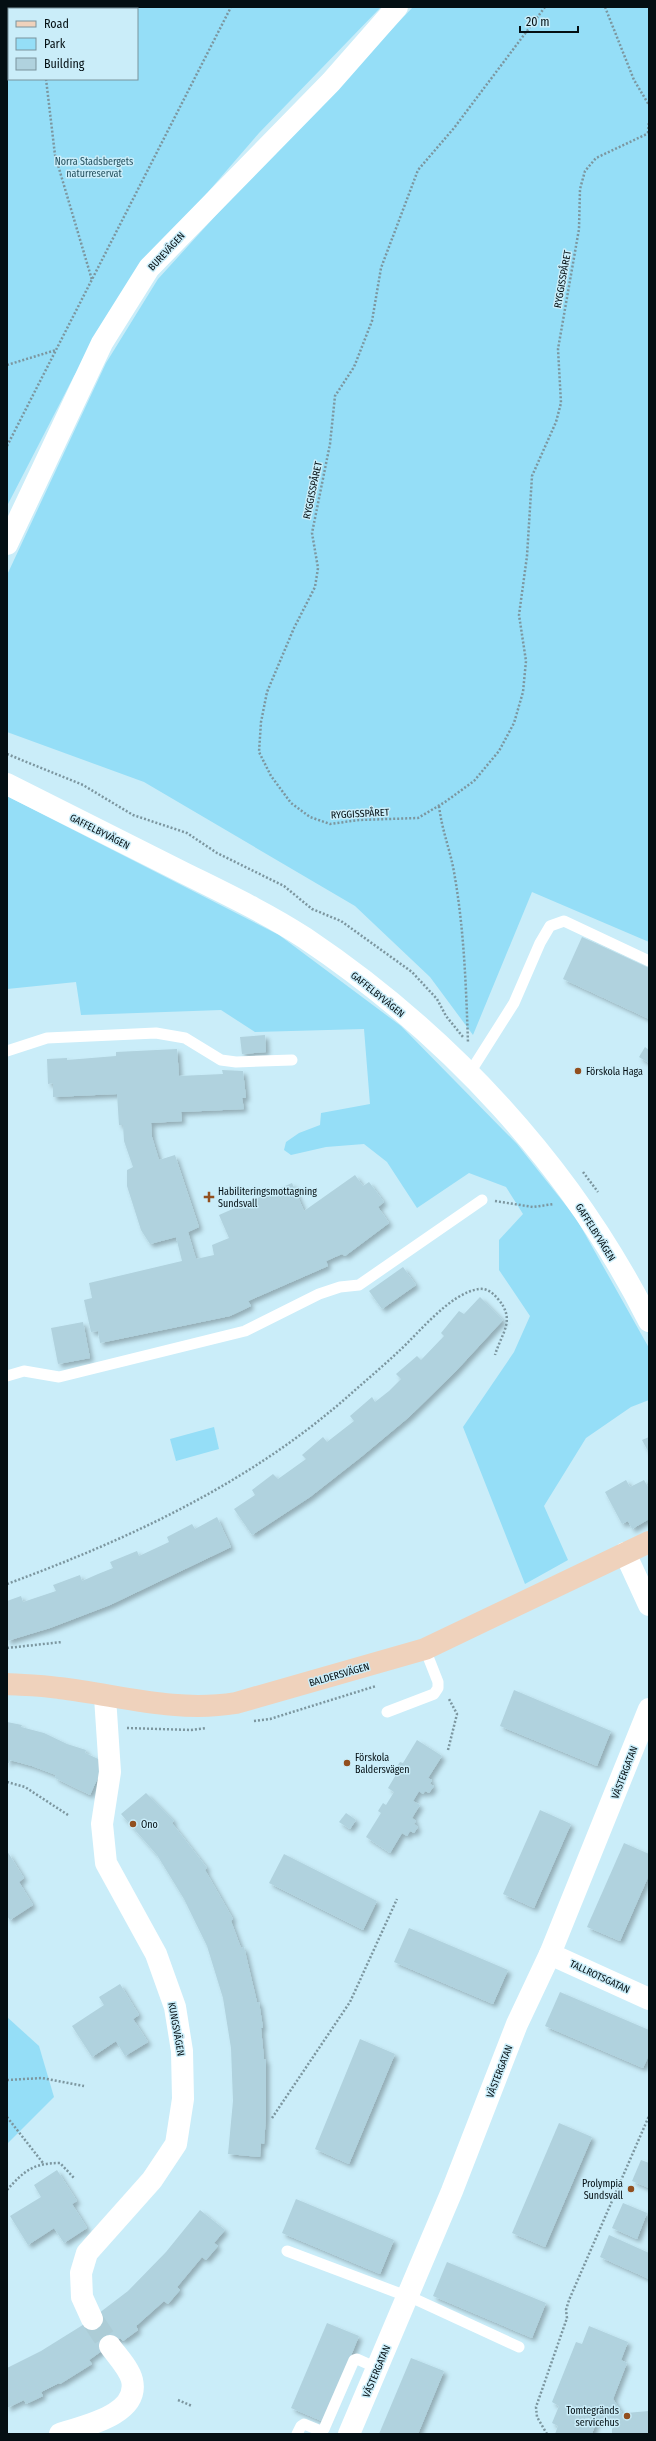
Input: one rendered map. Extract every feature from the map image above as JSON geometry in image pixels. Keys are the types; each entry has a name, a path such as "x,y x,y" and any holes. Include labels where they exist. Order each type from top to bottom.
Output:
{"street":[{"name":"BUREVÄGEN","path":"7,544 102,343 149,268 331,82 387,21 397,7"},
{"name":"GAFFELBYVÄGEN","path":"7,784 252,907 304,938 369,985 469,1074 515,1120 573,1196 635,1294 649,1321"},
{"name":"BALDERSVÄGEN","path":"7,1684 59,1688 147,1703 208,1708 236,1703 425,1649 649,1542"},
{"path":"625,1553 649,1605"},
{"name":"KUNGSVÄGEN","path":"92,2319 82,2297 81,2273 87,2253 152,2180 176,2144 183,2099 182,2051 175,2007 156,1954 106,1863 102,1824 110,1772 105,1697"},
{"name":"VÄSTERGATAN","path":"350,2434 407,2298 517,2024 550,1954 649,1709"},
{"name":"TALLROTSGATAN","path":"550,1954 649,1999"},
{"path":"60,2434 117,2412 128,2403 132,2392 132,2379 110,2346"}],"lane":[{"path":"469,1074 514,1003 540,942 550,926 564,921 649,961"},
{"path":"7,1051 47,1038 156,1033 185,1038 221,1060 236,1062 292,1060"},
{"path":"7,1376 24,1372 59,1377 245,1331 320,1294 340,1287 359,1285 482,1200"},
{"path":"387,1712 434,1694 438,1688 438,1682 425,1649"},
{"path":"287,2251 407,2298 417,2300 519,2347"},
{"path":"297,2434 301,2426 304,2424 320,2431 324,2429 354,2360 357,2359 377,2368"}],"path":[{"path":"7,446 231,7"},
{"name":"RYGGISSPÅRET","path":"545,7 454,128 418,170 381,268 372,321 354,367 335,396 330,444 312,533 318,568 315,587 294,628 267,692 261,722 259,752 268,770 291,803 310,817 330,824 359,820 418,818 439,806 474,781 499,751 514,723 523,692 526,661 519,614 527,556 532,476 556,422 561,403 558,349 579,229 580,189 585,171 596,158 648,133"},
{"path":"605,7 634,80 649,105"},
{"path":"46,80 55,155 92,280"},
{"path":"648,133 649,121"},
{"path":"7,365 56,350"},
{"path":"439,806 442,831 453,870 461,921 468,1043"},
{"path":"482,1200 533,1207 551,1205 595,1188"},
{"path":"7,1584 120,1540 215,1491 295,1437 352,1393 457,1298 481,1288 494,1294 508,1313 508,1321 495,1355"},
{"path":"7,1648 62,1642"},
{"path":"438,1688 446,1695 456,1714 448,1750"},
{"path":"7,1782 25,1787 68,1815"},
{"path":"272,2118 350,2002 397,1899"},
{"path":"7,2080 42,2078 84,2086"},
{"path":"547,2434 537,2417 536,2407 567,2318 566,2310 569,2300 649,2116"},
{"path":"7,2117 43,2163"},
{"path":"7,2190 23,2172 43,2163 60,2163 75,2179"},
{"path":"178,2400 192,2406"}],"green space":[{"name":"Norra Stadsbergets naturreservat","path":"7,7 381,7 259,133 145,265 74,376 7,506"},
{"path":"413,7 649,7 649,942 532,892 473,1035 430,977 355,906 144,782 7,732 7,575 106,363 158,279 259,168"},
{"path":"7,796 279,935 401,1026 517,1144 576,1218 649,1348 649,1400 631,1407 586,1438 544,1506 568,1560 525,1584 463,1427 514,1352 530,1316 499,1270 499,1240 523,1214 506,1187 469,1173 417,1208 387,1162 364,1144 326,1147 291,1155 284,1150 286,1142 299,1133 320,1125 321,1113 370,1104 364,1029 255,1032 221,1010 81,1015 76,982 7,989"},
{"path":"214,1427 219,1449 176,1461 170,1439"},
{"path":"7,2017 39,2046 54,2097 7,2144"}],"building":[{"path":"582,937 649,968 649,1019 563,979"},
{"path":"265,1035 266,1052 242,1054 240,1037"},
{"path":"645,1047 649,1050 649,1063 639,1057"},
{"path":"177,1049 179,1076 223,1074 222,1070 243,1071 246,1098 242,1098 244,1109 181,1112 182,1121 151,1123 152,1137 159,1160 175,1155 199,1227 188,1232 196,1259 214,1255 212,1245 229,1238 219,1215 292,1183 304,1211 355,1175 363,1186 369,1182 384,1202 378,1207 389,1223 345,1256 342,1254 326,1261 328,1266 248,1301 251,1306 230,1316 100,1343 98,1331 91,1332 84,1300 92,1298 89,1283 182,1261 176,1237 150,1244 141,1230 127,1186 127,1170 133,1167 124,1141 123,1125 119,1125 117,1094 53,1097 53,1083 48,1084 47,1059 67,1058 67,1060 116,1056 116,1052"},
{"path":"403,1267 416,1285 382,1309 369,1291"},
{"path":"480,1297 503,1320 456,1371 409,1417 361,1457 310,1497 252,1535 234,1509 255,1495 252,1490 273,1474 278,1479 306,1459 302,1455 323,1437 327,1442 354,1421 350,1416 372,1397 375,1402 389,1391 401,1379 396,1374 417,1356 421,1360 444,1336 441,1333 459,1311 464,1314"},
{"path":"83,1322 90,1358 58,1364 51,1328"},
{"path":"649,1437 649,1453 642,1440"},
{"path":"626,1480 630,1487 644,1480 649,1489 649,1519 632,1529 628,1521 622,1524 605,1492"},
{"path":"217,1517 231,1547 110,1605 50,1628 7,1641 7,1601 21,1596 23,1602 56,1591 53,1585 80,1575 82,1581 113,1568 110,1562 137,1551 139,1556 169,1542 167,1537 192,1524 195,1529"},
{"path":"514,1690 611,1731 597,1766 500,1726"},
{"path":"7,1722 22,1725 21,1727 44,1733 67,1744 86,1750 85,1753 105,1762 90,1795 55,1778 56,1775 10,1760 9,1763 7,1763"},
{"path":"417,1740 442,1756 428,1778 432,1780 430,1784 434,1786 429,1793 425,1791 423,1794 419,1791 413,1801 420,1805 412,1818 416,1821 414,1824 418,1827 414,1833 410,1831 407,1836 402,1833 390,1853 366,1837 381,1813 378,1811 383,1803 386,1805 394,1792 388,1788 397,1773 394,1771 400,1762 403,1763"},
{"path":"146,1793 174,1821 172,1823 207,1868 205,1870 233,1919 231,1921 241,1948 244,1947 257,2002 259,2002 263,2028 261,2028 264,2059 266,2060 266,2116 264,2144 261,2143 260,2157 228,2154 233,2101 231,2048 223,1998 207,1946 184,1899 157,1855 121,1814"},
{"path":"540,1810 571,1824 534,1908 503,1894"},
{"path":"346,1813 356,1820 350,1829 339,1822"},
{"path":"624,1843 649,1854 649,1875 620,1941 587,1927"},
{"path":"7,1851 24,1878 19,1882 33,1905 10,1920 7,1916"},
{"path":"284,1854 377,1901 363,1930 269,1883"},
{"path":"409,1928 508,1970 493,2004 394,1962"},
{"path":"120,1984 139,2015 133,2019 148,2042 125,2056 116,2041 92,2057 72,2026 104,2005 99,1997"},
{"path":"560,1992 649,2030 649,2055 643,2068 545,2026"},
{"path":"360,2039 395,2054 349,2164 315,2149"},
{"path":"559,2123 592,2137 545,2247 512,2233"},
{"path":"641,2160 649,2163 649,2188 632,2181"},
{"path":"57,2170 77,2201 72,2204 87,2228 64,2243 54,2228 28,2245 10,2216 41,2197 34,2185"},
{"path":"296,2199 394,2240 380,2274 282,2233"},
{"path":"623,2203 647,2213 637,2239 612,2228"},
{"path":"200,2210 225,2230 214,2243 218,2246 206,2260 202,2257 177,2287 180,2290 168,2304 164,2301 136,2326 138,2330 123,2341 120,2338 89,2360 92,2364 60,2384 59,2383 41,2392 43,2396 26,2404 24,2400 7,2408 7,2368 41,2351 86,2323 128,2291 166,2252"},
{"path":"609,2235 649,2253 649,2279 600,2257"},
{"path":"447,2262 546,2303 532,2338 433,2296"},
{"path":"327,2323 359,2336 324,2422 291,2408"},
{"path":"589,2326 628,2342 621,2360 627,2363 613,2399 624,2416 626,2413 649,2411 649,2434 612,2434 612,2429 615,2425 605,2417 602,2423 597,2420 592,2434 555,2434 558,2426 552,2423 559,2406 552,2402 576,2342 582,2344"},
{"path":"411,2358 444,2371 418,2434 379,2434"}],"tunnel":[{"path":"92,2319 110,2346"}],"place":[{"name":"Förskola Haga","path":"578,1071"},
{"name":"Habiliteringsmottagning Sundsvall","path":"209,1197"},
{"name":"Förskola Baldersvägen","path":"347,1763"},
{"name":"Ono","path":"133,1824"},
{"name":"Prolympia Sundsvall","path":"631,2189"},
{"name":"Tomtegränds servicehus","path":"627,2416"}]}
